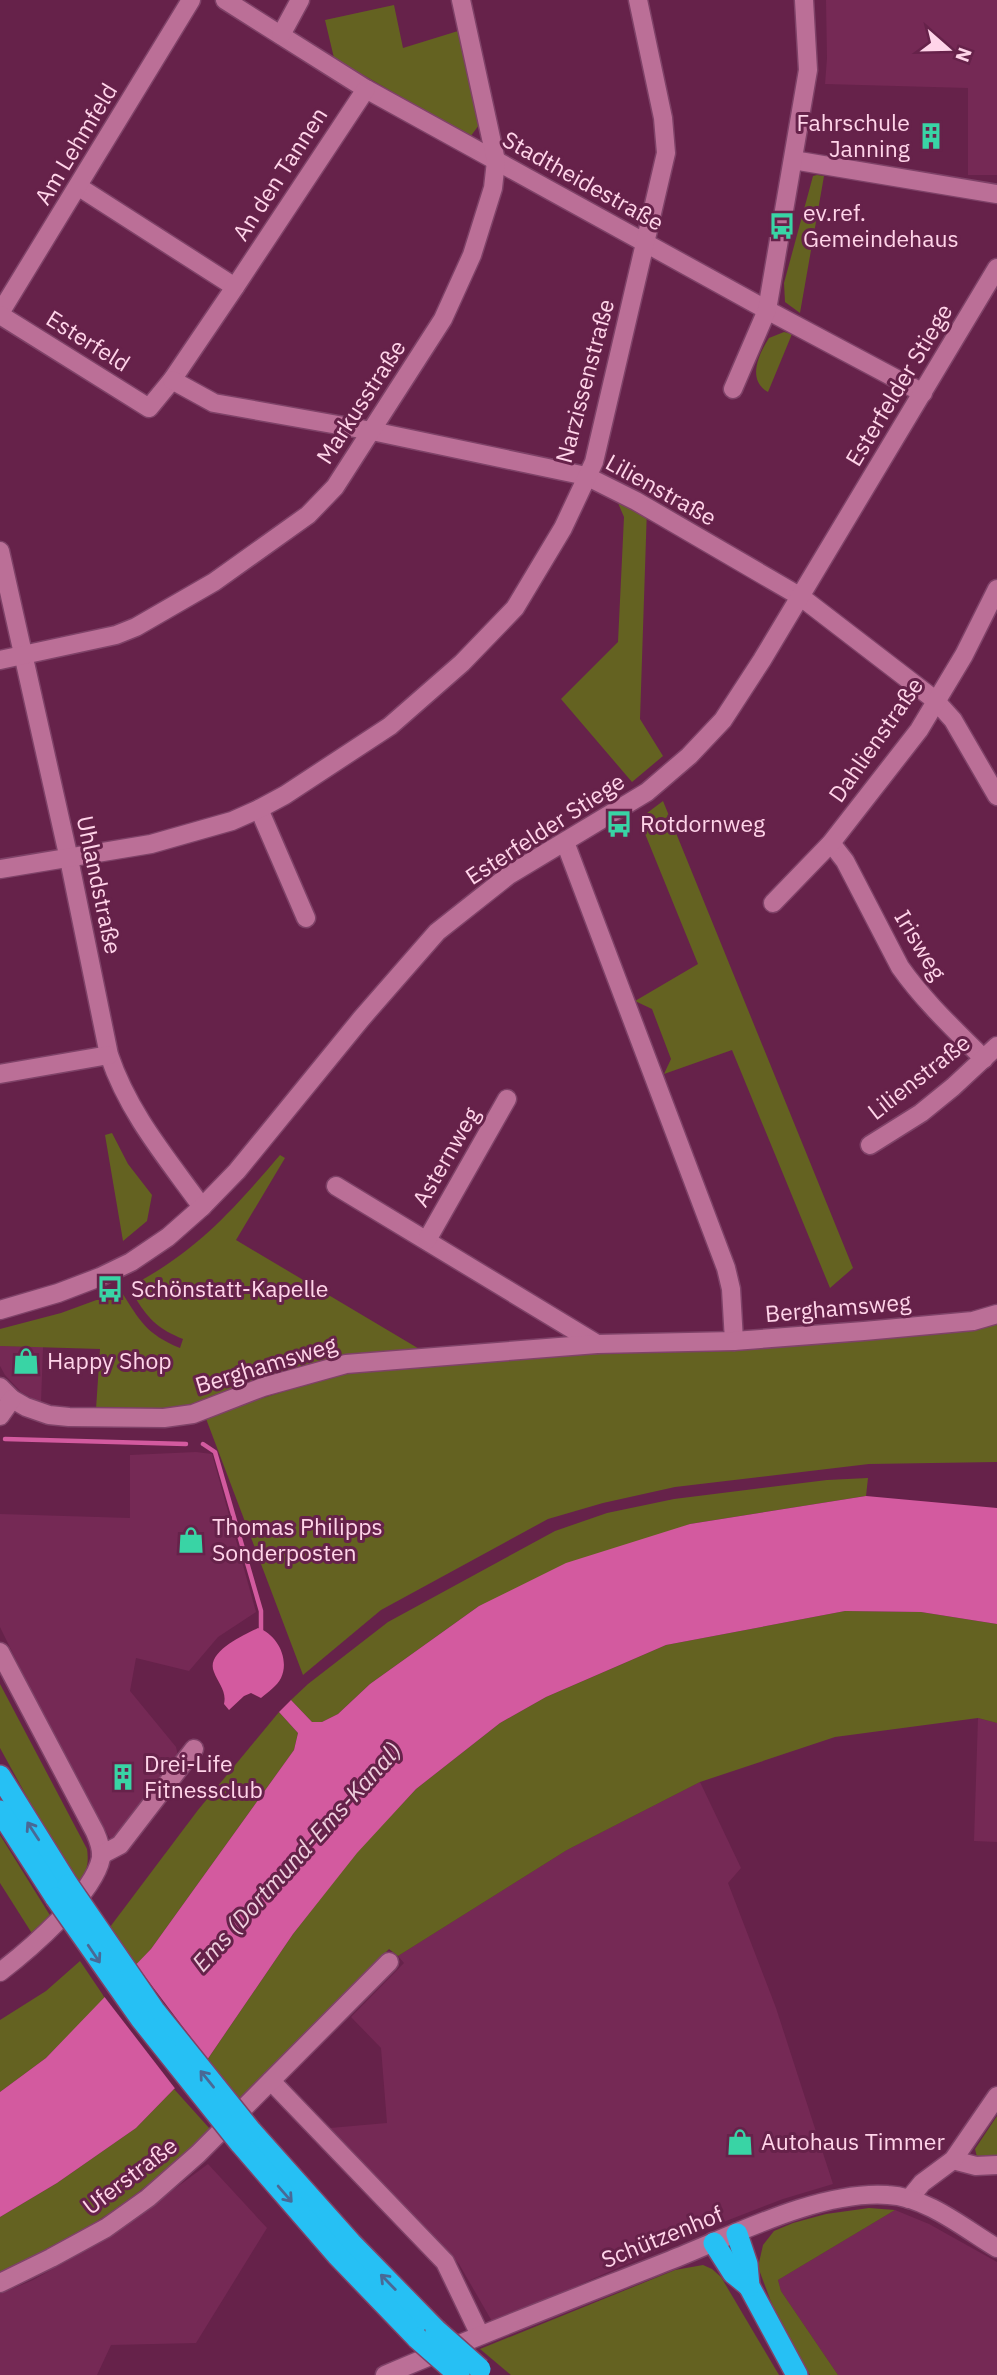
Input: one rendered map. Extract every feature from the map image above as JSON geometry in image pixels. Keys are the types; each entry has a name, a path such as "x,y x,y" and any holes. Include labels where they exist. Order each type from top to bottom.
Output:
{"highway":[{"path":"0,1776 62,1892 141,2020 245,2137 337,2255 427,2334 484,2372"},
{"path":"0,1811 62,1892"},
{"path":"737,2234 747,2264 749,2286 796,2375"},
{"path":"714,2243 733,2273 749,2286"},
{"path":"427,2334 458,2375"}],"street":[{"name":"Am Lehmfeld","path":"0,314 191,0"},
{"name":"Stadtheidestraße","path":"225,0 366,89 923,393"},
{"path":"281,35 300,0"},
{"name":"Markusstraße","path":"0,660 116,635 136,626 214,582 275,541 308,516 335,487 443,319 472,255 493,188 496,161 461,0"},
{"name":"Narzissenstraße","path":"0,869 151,844 232,821 259,809 390,726 463,663 515,608 563,528 594,462 666,153 666,134 638,0"},
{"path":"733,389 767,310 808,70 804,0"},
{"name":"An den Tannen","path":"149,408 172,380 366,89"},
{"path":"793,160 997,194"},
{"path":"79,187 235,287"},
{"name":"Esterfelder Stiege","path":"0,1310 58,1293 131,1262 168,1237 237,1171 361,1019 437,932 509,875 647,792 689,756 723,720 801,597 997,268"},
{"name":"Esterfeld","path":"0,314 149,408"},
{"name":"Lilienstraße","path":"172,380 214,403 372,431 586,476 636,501 801,597 935,700 953,720 997,796"},
{"name":"Uhlandstraße","path":"0,551 69,859 109,1055 118,1083 134,1113 202,1207"},
{"name":"Dahlienstraße","path":"773,903 831,843 919,730 964,655 997,589"},
{"path":"259,809 306,918"},
{"path":"565,842 726,1268 731,1289 734,1341"},
{"name":"Irisweg","path":"831,843 845,861 909,981 922,997 990,1053"},
{"name":"Lilienstraße","path":"870,1145 921,1113 990,1053"},
{"path":"0,1073 109,1055"},
{"name":"Asternweg","path":"427,1240 508,1098"},
{"path":"337,1186 597,1344"},
{"name":"Berghamsweg","path":"6,1393 26,1407 59,1416 164,1418 193,1414 262,1387 346,1364 597,1344 734,1341 960,1322 997,1314"},
{"path":"0,1416 6,1393"},
{"path":"0,1652 95,1832 102,1855 90,1885 37,1941 0,1972"},
{"path":"102,1855 120,1844 194,1749"},
{"name":"Uferstraße","path":"0,2283 106,2228 148,2198 198,2154 389,1962"},
{"path":"271,2081 445,2262 480,2336"},
{"path":"909,2199 922,2183 953,2160 975,2132 997,2096"},
{"path":"953,2160 976,2166 997,2165"},
{"name":"Schützenhof","path":"385,2375 793,2211 837,2199 888,2194 909,2199 937,2211 997,2248"}],"shaded area":[{"path":"826,0 997,0 997,175 968,175 968,88 825,84"},
{"path":"394,5 403,48 458,31 479,125 470,137 334,58 325,20"},
{"path":"813,176 824,176 800,313 785,302 784,283"},
{"path":"784,332 792,334 768,392 758,381 758,359 769,338"},
{"path":"612,489 647,508 640,719 663,756 632,782 561,699 618,642 624,517"},
{"path":"663,801 853,1268 830,1288 732,1050 664,1074 671,1059 652,1009 635,1001 698,964 639,819"},
{"path":"112,1133 128,1164 152,1195 147,1221 123,1241 105,1135"},
{"path":"280,1155 285,1158 236,1240 421,1350 342,1356 258,1379 193,1404 172,1409 96,1409 100,1349 0,1346 0,1329 61,1313 121,1291 133,1311 151,1332 180,1348 183,1339 161,1328 151,1319 136,1299 139,1297 133,1285 177,1258 213,1228"},
{"path":"997,1323 997,1462 869,1464 675,1487 548,1519 381,1610 303,1675 205,1416 347,1372 596,1353 812,1342"},
{"path":"0,1346 43,1347 41,1403 21,1392 5,1375 0,1366"},
{"path":"196,1452 212,1454 256,1612 218,1637 189,1671 136,1658 130,1691 176,1747 178,1756 112,1842 40,1709 0,1627 0,1514 130,1518 130,1455"},
{"path":"868,1478 866,1496 690,1524 479,1606 370,1684 338,1714 322,1722 312,1722 291,1700 388,1622 555,1531 607,1513 674,1499 827,1480"},
{"path":"845,1611 921,1612 997,1624 997,1723 978,1718 835,1737 700,1782 567,1850 398,1956 389,1949 239,2101 207,2060 293,1934 356,1853 416,1789 500,1723 546,1697 666,1645"},
{"path":"0,1684 87,1849 87,1867 79,1884 49,1837 0,1748"},
{"path":"279,1712 298,1733 294,1750 151,1949 136,1965 110,1927 198,1810"},
{"path":"978,1718 997,1723 997,1842 974,1841"},
{"path":"700,1782 741,1868 728,1883 776,2008 833,2184 783,2199 708,2228 493,2323 459,2264 330,2128 387,2123 381,2048 351,2017 404,1963 398,1956 567,1850"},
{"path":"0,1835 51,1917 33,1935 0,1883"},
{"path":"80,1961 105,1998 46,2058 0,2092 0,2020 46,1991"},
{"path":"174,2089 210,2129 163,2172 86,2229 0,2273 0,2217 57,2183 136,2128"},
{"path":"997,2116 997,2158 977,2157 975,2149"},
{"path":"208,2164 267,2228 196,2343 111,2345 97,2375 0,2375 0,2294 33,2280 111,2236"},
{"path":"869,2208 895,2210 778,2280 781,2291 838,2375 810,2375 773,2307 758,2267 763,2245 774,2231 793,2223 826,2214"},
{"path":"895,2210 929,2224 997,2262 997,2375 838,2375 781,2291 778,2280"},
{"path":"703,2265 721,2277 779,2375 511,2375 480,2349 675,2270"}],"water":[{"name":"Ems (Dortmund-Ems-Kanal)","path":"866,1496 997,1508 997,1624 921,1612 845,1611 666,1645 546,1697 500,1723 416,1789 357,1853 293,1934 207,2060 136,2128 57,2183 0,2217 0,2092 46,2058 151,1949 294,1750 298,1733 279,1712 291,1700 312,1722 322,1722 338,1714 370,1684 479,1606 566,1563 690,1524"},
{"path":"258,1628 271,1636 280,1648 284,1663 281,1678 261,1698 251,1693 229,1710 224,1704 223,1691 214,1672 215,1658 227,1645"}],"pier":[{"path":"134,1962 210,2063 177,2091 103,1995"}],"waterway":[{"path":"5,1439 186,1444"},
{"path":"203,1444 215,1452 261,1611 261,1633"}],"place":[{"name":"Fahrschule Janning","path":"931,136"},
{"name":"ev.ref. Gemeindehaus","path":"782,226"},
{"name":"Rotdornweg","path":"619,824"},
{"name":"Schönstatt-Kapelle","path":"110,1289"},
{"name":"Happy Shop","path":"26,1361"},
{"name":"Thomas Philipps Sonderposten","path":"191,1540"},
{"name":"Drei-Life Fitnessclub","path":"123,1777"},
{"name":"Autohaus Timmer","path":"740,2142"}]}
